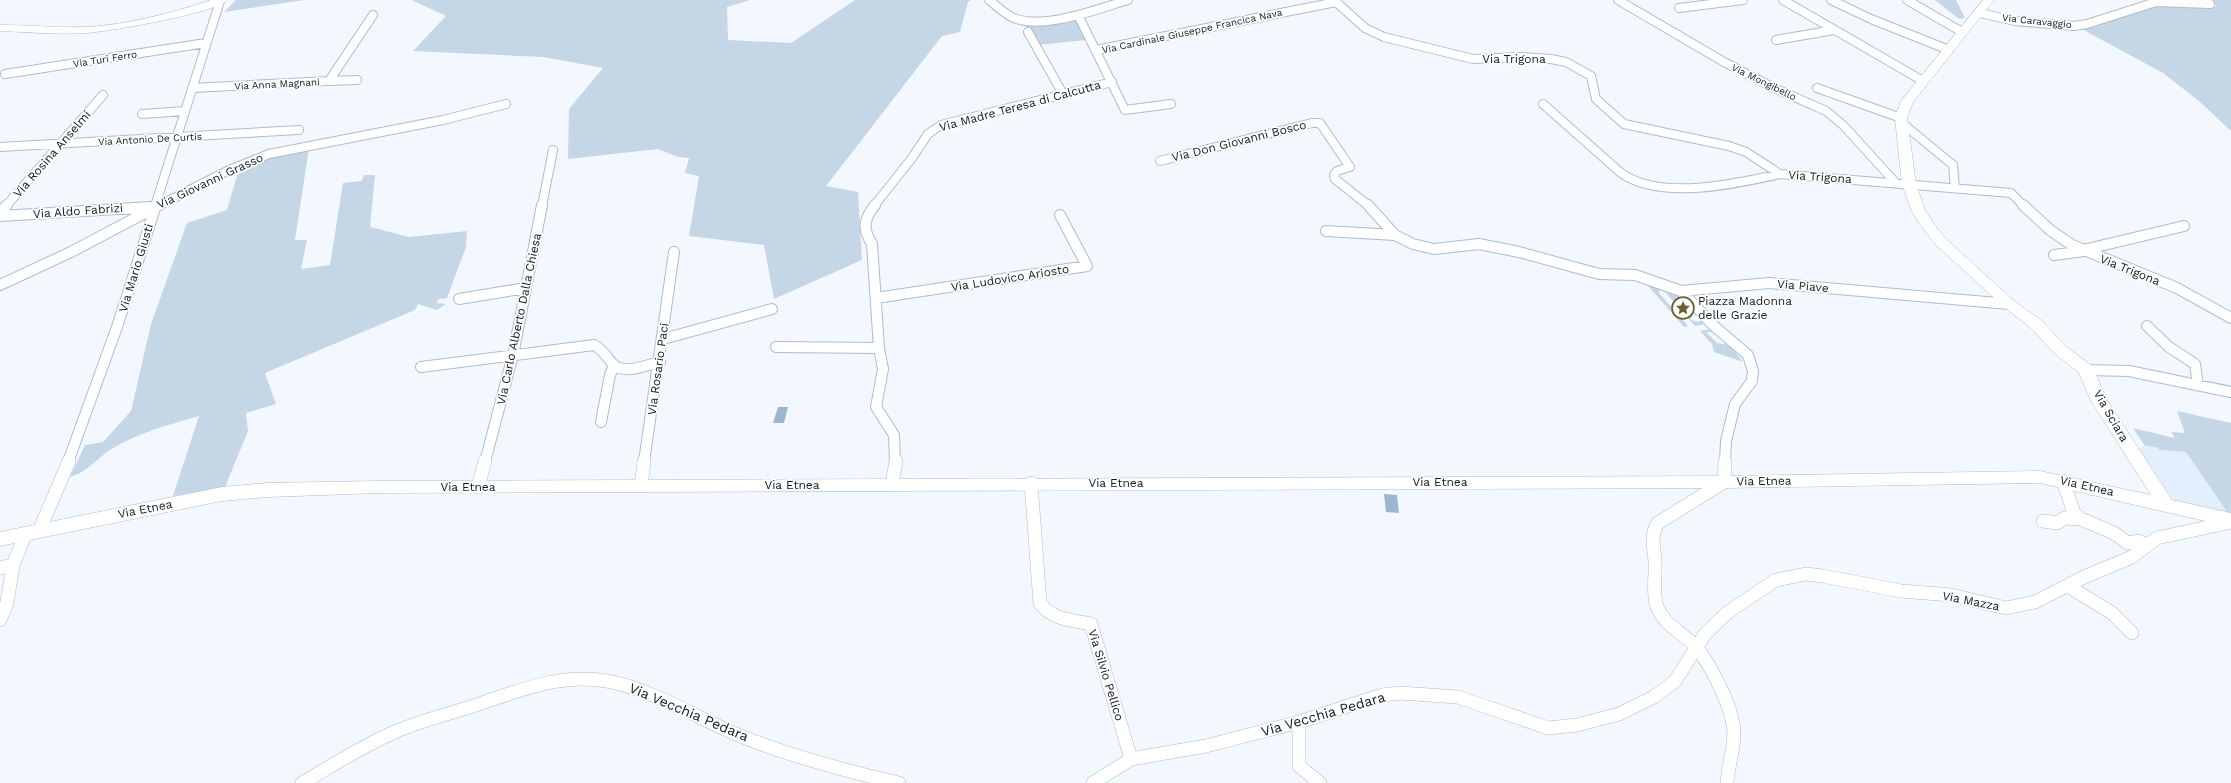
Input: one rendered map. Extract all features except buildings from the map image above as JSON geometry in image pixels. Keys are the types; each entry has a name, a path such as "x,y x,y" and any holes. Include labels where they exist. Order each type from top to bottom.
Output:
{"main road":[{"path":"0,28 85,30 107,28 190,11 221,0"},
{"path":"1989,0 1980,13 1962,32 1907,101 1901,120 1909,184 1918,210 1940,241 2009,304 2036,324 2059,349 2086,370"},
{"name":"Via Sciara","path":"2086,370 2099,401 2166,504"},
{"name":"Via Etnea","path":"0,538 222,494 298,489 478,487 1031,483 1724,482 2040,477 2166,504 2231,521"}],"street":[{"name":"Via Mario Giusti","path":"0,620 6,603 13,565 33,532 79,437 117,327 176,137 221,0"},
{"path":"989,0 1012,18 1018,20 1049,19 1078,15 1128,0"},
{"name":"Via Mongibello","path":"1618,0 1724,62 1772,87 1826,111 1843,125 1895,182"},
{"path":"1679,8 1743,0"},
{"path":"1783,0 1923,81"},
{"path":"1832,0 1871,19 1949,50"},
{"path":"1907,0 1962,32"},
{"name":"Via Trigona","path":"1335,1 1365,28 1384,37 1473,59 1522,57 1566,62 1591,76 1596,99 1616,119 1624,124 1729,146 1746,152 1780,174 1895,182 2011,193 2050,230 2084,251 2177,288 2231,318"},
{"name":"Via Cardinale Giuseppe Francica Nava","path":"1096,50 1335,1"},
{"name":"Via Caravaggio","path":"1980,13 2015,21 2074,26 2086,24 2156,2 2210,4"},
{"name":"Via Anna Magnani","path":"192,88 330,81 373,14"},
{"path":"1078,15 1125,110 1171,104"},
{"path":"1776,40 1834,30"},
{"path":"1028,32 1063,94"},
{"name":"Via Turi Ferro","path":"5,74 206,43"},
{"path":"330,81 357,80"},
{"name":"Via Madre Teresa di Calcutta","path":"892,484 896,458 894,435 876,407 883,369 879,348 872,244 866,234 864,221 928,134 941,125 1112,82"},
{"path":"1817,88 1901,120 1948,159 1954,166 1955,188"},
{"name":"Via Rosina Anselmi","path":"0,212 103,95"},
{"name":"Via Giovanni Grasso","path":"0,285 33,271 155,206 235,167 269,154 443,120 506,104"},
{"path":"1543,104 1614,168 1630,179 1642,183 1662,187 1700,186 1752,180 1780,174"},
{"path":"142,114 185,111"},
{"name":"Via Don Giovanni Bosco","path":"1160,161 1312,123 1320,123 1350,167 1337,171 1334,175 1335,178 1369,205 1395,235 1413,244 1434,249 1466,244 1491,246 1546,259 1599,274 1634,275 1662,286 1681,291"},
{"name":"Via Antonio De Curtis","path":"0,147 299,130"},
{"name":"Via Carlo Alberto Dalla Chiesa","path":"478,487 514,355 553,150"},
{"name":"Via Aldo Fabrizi","path":"0,216 155,206"},
{"name":"Via Ludovico Ariosto","path":"876,298 1087,266 1060,215"},
{"path":"2054,255 2084,251 2184,226"},
{"path":"1326,231 1395,235"},
{"name":"Via Rosario Paci","path":"641,486 660,362 674,252"},
{"name":"Via Piave","path":"1681,291 1769,283 1992,304 2009,304"},
{"path":"459,299 526,288"},
{"path":"1681,291 1714,326 1748,354 1754,371 1752,381 1734,404 1726,441 1724,482 1658,523 1653,530 1652,538 1657,569 1656,605 1662,616 1672,627 1696,648 1731,712 1735,736 1726,783"},
{"path":"663,339 772,309"},
{"path":"2147,326 2170,347 2195,364 2198,385"},
{"path":"421,367 594,345 599,347 614,366 624,370 660,362"},
{"path":"776,347 879,348"},
{"path":"601,422 610,375 614,366"},
{"name":"Via Sciara","path":"2086,370 2129,371 2231,392"},
{"path":"2063,481 2074,513 2081,519 2114,534 2128,543 2138,540 2148,545"},
{"name":"Via Silvio Pellico","path":"1031,483 1040,603 1043,609 1052,616 1091,624 1131,760"},
{"path":"2043,521 2057,523 2065,518 2081,519"},
{"name":"Via Mazza","path":"1696,648 1705,634 1728,612 1776,580 1791,576 1806,574 1823,576 1901,591 1951,595 2006,608 2035,602 2084,577 2132,557 2157,538 2231,521"},
{"path":"0,568 13,565"},
{"path":"2068,586 2112,613 2132,633"},
{"name":"Via Vecchia Pedara","path":"1093,783 1131,760 1206,746 1299,722 1382,695 1400,693 1458,697 1548,728 1577,725 1619,714 1654,697 1675,680 1696,648"},
{"name":"Via Vecchia Pedara","path":"302,783 397,731 537,685 586,680 606,680 633,687 661,698 724,728 779,749 861,775 899,783"},
{"path":"1299,722 1299,766 1320,783"}],"shaded area":[{"path":"236,0 304,0 224,12"},
{"path":"412,0 750,0 727,7 728,40 791,43 855,0 971,0 968,2 960,32 942,36 826,186 858,192 862,260 774,299 764,245 689,236 699,176 685,173 689,158 678,157 658,149 568,159 569,109 603,68 543,57 413,51 446,16"},
{"path":"1935,0 1956,0 1965,18 1959,19"},
{"path":"2211,0 2231,0 2231,131 2199,101 2163,73 2080,28 2157,4 2205,7 2217,6"},
{"path":"1076,18 1086,40 1037,45 1024,23"},
{"path":"309,148 295,240 307,240 301,269 330,265 343,183 362,181 364,175 375,175 370,227 409,237 467,231 466,247 447,298 439,299 436,303 446,304 437,310 418,304 415,310 265,373 276,404 246,413 248,431 225,487 173,496 199,416 153,430 120,444 82,472 70,477 85,445 103,442 131,411 151,324 187,223 227,210 240,165"},
{"path":"1644,281 1660,288 1659,293 1688,326 1684,327"},
{"path":"1667,291 1685,300 1682,307 1689,312 1688,315 1692,316 1691,320 1699,322 1700,319 1705,324 1695,326 1665,292"},
{"path":"1710,329 1714,332 1706,332 1717,343 1730,345 1743,362 1714,352 1712,344 1700,331"},
{"path":"778,407 788,407 784,423 773,423"},
{"path":"2177,411 2231,423 2231,514 2228,513 2186,452 2160,450 2157,447 2145,446 2133,428 2175,438 2171,432 2185,433"},
{"path":"2143,446 2157,447 2161,450 2186,452 2228,513 2175,500 2168,495 2137,449"},
{"path":"1384,494 1397,495 1399,513 1386,512"}],"place":[{"name":"Piazza Madonna delle Grazie","path":"1683,308"}]}
